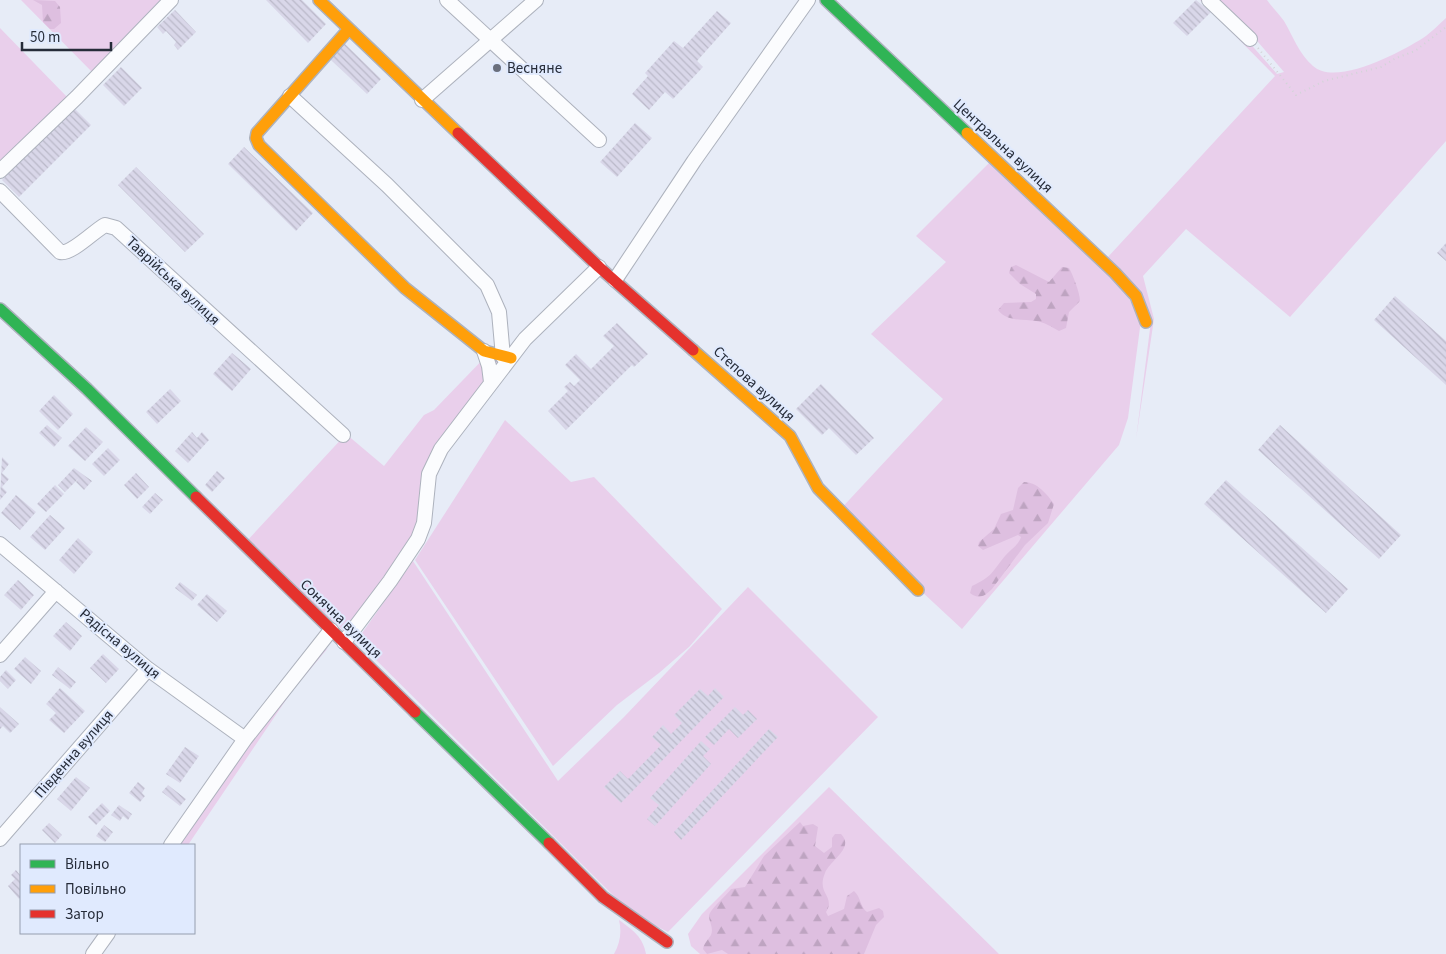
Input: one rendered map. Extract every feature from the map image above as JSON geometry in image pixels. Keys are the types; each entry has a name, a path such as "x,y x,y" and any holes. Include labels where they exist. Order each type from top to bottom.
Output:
{"street":[{"path":"0,171 77,97 171,0"},
{"name":"Степова вулиця","path":"319,0 599,267 790,436 818,488 918,590"},
{"path":"447,0 488,40 599,140"},
{"path":"422,100 488,40 536,0"},
{"path":"615,280 694,161 808,0"},
{"name":"Центральна вулиця","path":"826,0 1115,273 1136,296 1146,322"},
{"path":"1209,0 1250,39"},
{"path":"349,29 257,133 256,138 260,145 405,288 484,351 507,357"},
{"path":"290,96 318,124 387,185 487,285 499,312 507,357"},
{"name":"Таврійська вулиця","path":"0,191 60,252 70,252 93,231 105,225 116,228 343,435"},
{"path":"344,642 390,581 418,539 424,523 429,474 434,462 507,357 599,267"},
{"name":"Сонячна вулиця","path":"0,309 88,389 602,897 667,942"},
{"path":"484,351 489,366 491,382"},
{"name":"Радісна вулиця","path":"0,544 148,669 245,739"},
{"path":"0,655 56,591"},
{"path":"172,844 245,739 331,630"},
{"name":"Південна вулиця","path":"0,839 148,669"},
{"path":"93,954 107,934"}],"path":[{"path":"1250,39 1296,95 1324,81 1381,67 1396,58 1415,51 1446,27"}],"shaded area":[{"path":"21,0 167,0 94,74"},
{"path":"1200,0 1206,0 1247,40 1277,74 1284,72 1252,35 1213,0 1267,0 1284,21 1308,61 1323,71 1352,70 1385,59 1426,36 1446,18 1446,141 1290,317 1186,229 1143,276 1154,319 1136,439 1151,321 1107,258 1275,76"},
{"path":"0,28 69,99 0,169"},
{"path":"989,163 1123,288 1141,320 1128,418 1119,445 962,629 837,513 943,399 871,334 946,262 916,236"},
{"path":"491,351 504,359 431,463 422,522 346,633 246,542 346,434 384,466 424,415 434,410"},
{"path":"505,420 571,482 594,477 722,609 689,647 617,705 553,766 415,560"},
{"path":"413,561 558,781 624,717 748,587 878,717 668,932 632,914 359,643 360,636"},
{"path":"328,648 292,691 189,844 175,844 240,753 317,656"},
{"path":"829,787 999,954 700,954 691,946 688,934 702,914"},
{"path":"619,920 640,938 646,954 614,954 620,937"}],"green space":[{"path":"33,0 55,1 60,7 61,23 54,29 50,29 43,22 42,5"},
{"path":"1016,265 1049,282 1062,267 1069,268 1079,293 1080,301 1069,312 1066,328 1059,331 1039,322 1011,318 998,310 1004,303 1031,302 1036,299 1036,294 1020,284 1009,273 1011,267"},
{"path":"1024,482 1037,486 1054,504 1048,523 1025,545 987,594 979,597 973,595 970,593 972,586 991,574 1020,540 1021,537 1018,535 983,550 978,546 979,542 994,529 1001,514 1013,510 1018,488"},
{"path":"800,822 803,826 813,824 818,827 815,846 824,853 832,847 832,838 835,834 841,834 845,839 843,849 828,868 823,880 824,890 829,902 826,912 828,916 844,909 847,896 854,891 867,912 879,908 883,911 884,917 876,925 864,954 728,954 722,950 707,954 703,949 712,932 709,916 712,910 731,889 745,887 764,856"}],"building":[{"path":"266,0 302,0 326,24 308,43"},
{"path":"1196,0 1211,12 1187,36 1173,23"},
{"path":"175,10 196,32 178,50 174,45 176,42 166,31 163,34 157,27"},
{"path":"717,11 731,23 697,61 703,67 673,99 665,92 649,110 632,94 648,76 645,73 674,41 683,48"},
{"path":"343,42 381,79 367,94 329,58"},
{"path":"121,67 142,88 124,106 103,85"},
{"path":"74,108 91,125 19,197 2,180"},
{"path":"635,123 652,138 617,177 600,162"},
{"path":"244,147 313,213 296,231 228,164"},
{"path":"136,167 204,234 185,252 118,185"},
{"path":"1446,243 1446,261 1437,253"},
{"path":"1395,296 1446,341 1446,385 1374,320"},
{"path":"617,323 648,354 634,367 632,365 566,430 548,411 568,391 564,387 570,382 574,386 580,380 565,365 576,354 591,369 614,346 603,336"},
{"path":"232,353 251,369 232,391 213,374"},
{"path":"821,384 874,438 856,455 829,428 822,435 796,409"},
{"path":"170,389 181,401 157,424 146,412"},
{"path":"54,395 73,414 58,430 39,411"},
{"path":"47,425 62,438 54,447 39,433"},
{"path":"1280,425 1401,535 1379,559 1258,450"},
{"path":"86,427 103,442 85,461 68,446"},
{"path":"192,432 197,438 202,432 209,440 188,463 175,451"},
{"path":"108,448 120,460 104,476 92,464"},
{"path":"2,457 9,464 2,473 9,479 2,487 7,492 0,500"},
{"path":"74,468 92,481 84,490 76,482 79,478 65,492 58,485"},
{"path":"217,471 225,478 212,492 205,485"},
{"path":"136,473 149,487 137,499 124,485"},
{"path":"1226,480 1348,589 1326,613 1204,504"},
{"path":"55,485 64,494 46,512 37,504"},
{"path":"155,493 163,500 150,514 142,507"},
{"path":"16,495 36,512 20,530 1,513"},
{"path":"50,515 65,528 45,550 30,537"},
{"path":"78,538 93,552 74,574 59,560"},
{"path":"18,580 34,595 21,610 4,595"},
{"path":"180,582 197,595 192,601 175,588"},
{"path":"207,594 227,611 217,622 197,605"},
{"path":"66,622 82,636 70,651 53,636"},
{"path":"103,654 119,669 106,683 90,668"},
{"path":"25,657 41,671 31,684 14,669"},
{"path":"58,667 76,682 70,689 52,675"},
{"path":"6,670 16,680 8,689 0,681 0,677"},
{"path":"60,688 85,711 64,733 49,720 56,713 46,704"},
{"path":"715,688 724,697 621,803 604,787 620,771 628,779 661,745 652,737 663,725 671,734 682,723 674,715 700,689 708,696"},
{"path":"0,707 19,724 10,733 3,726 0,729"},
{"path":"735,707 743,715 748,710 757,719 738,738 729,729 714,745 705,737"},
{"path":"769,729 778,737 681,840 674,832"},
{"path":"701,741 710,749 703,756 711,764 655,826 647,819 659,805 650,798"},
{"path":"185,747 199,756 180,783 166,774"},
{"path":"76,777 90,788 71,811 57,799"},
{"path":"138,782 145,788 142,793 145,796 140,802 129,793"},
{"path":"168,785 186,799 180,806 162,792"},
{"path":"102,803 110,811 96,825 88,817"},
{"path":"119,805 132,814 128,820 123,816 120,821 111,815"},
{"path":"49,823 62,835 55,843 42,830"},
{"path":"104,825 113,832 105,842 96,836"},
{"path":"16,870 20,875 19,899 8,886 15,879 11,875"}],"traffic: fast":[{"path":"826,0 967,133"},
{"path":"0,309 87,389 196,497"},
{"path":"415,712 549,843"}],"traffic: slow":[{"path":"319,0 458,133"},
{"path":"349,29 257,133 256,138 259,145 405,288 484,351 511,358"},
{"path":"967,133 1115,273 1136,296 1146,322"},
{"path":"693,350 790,436 818,488 918,590"}],"traffic: jam":[{"path":"458,133 599,267 693,350"},
{"path":"196,497 415,712"},
{"path":"549,843 603,897 667,942"}],"place":[{"name":"Весняне","path":"497,68"}]}
